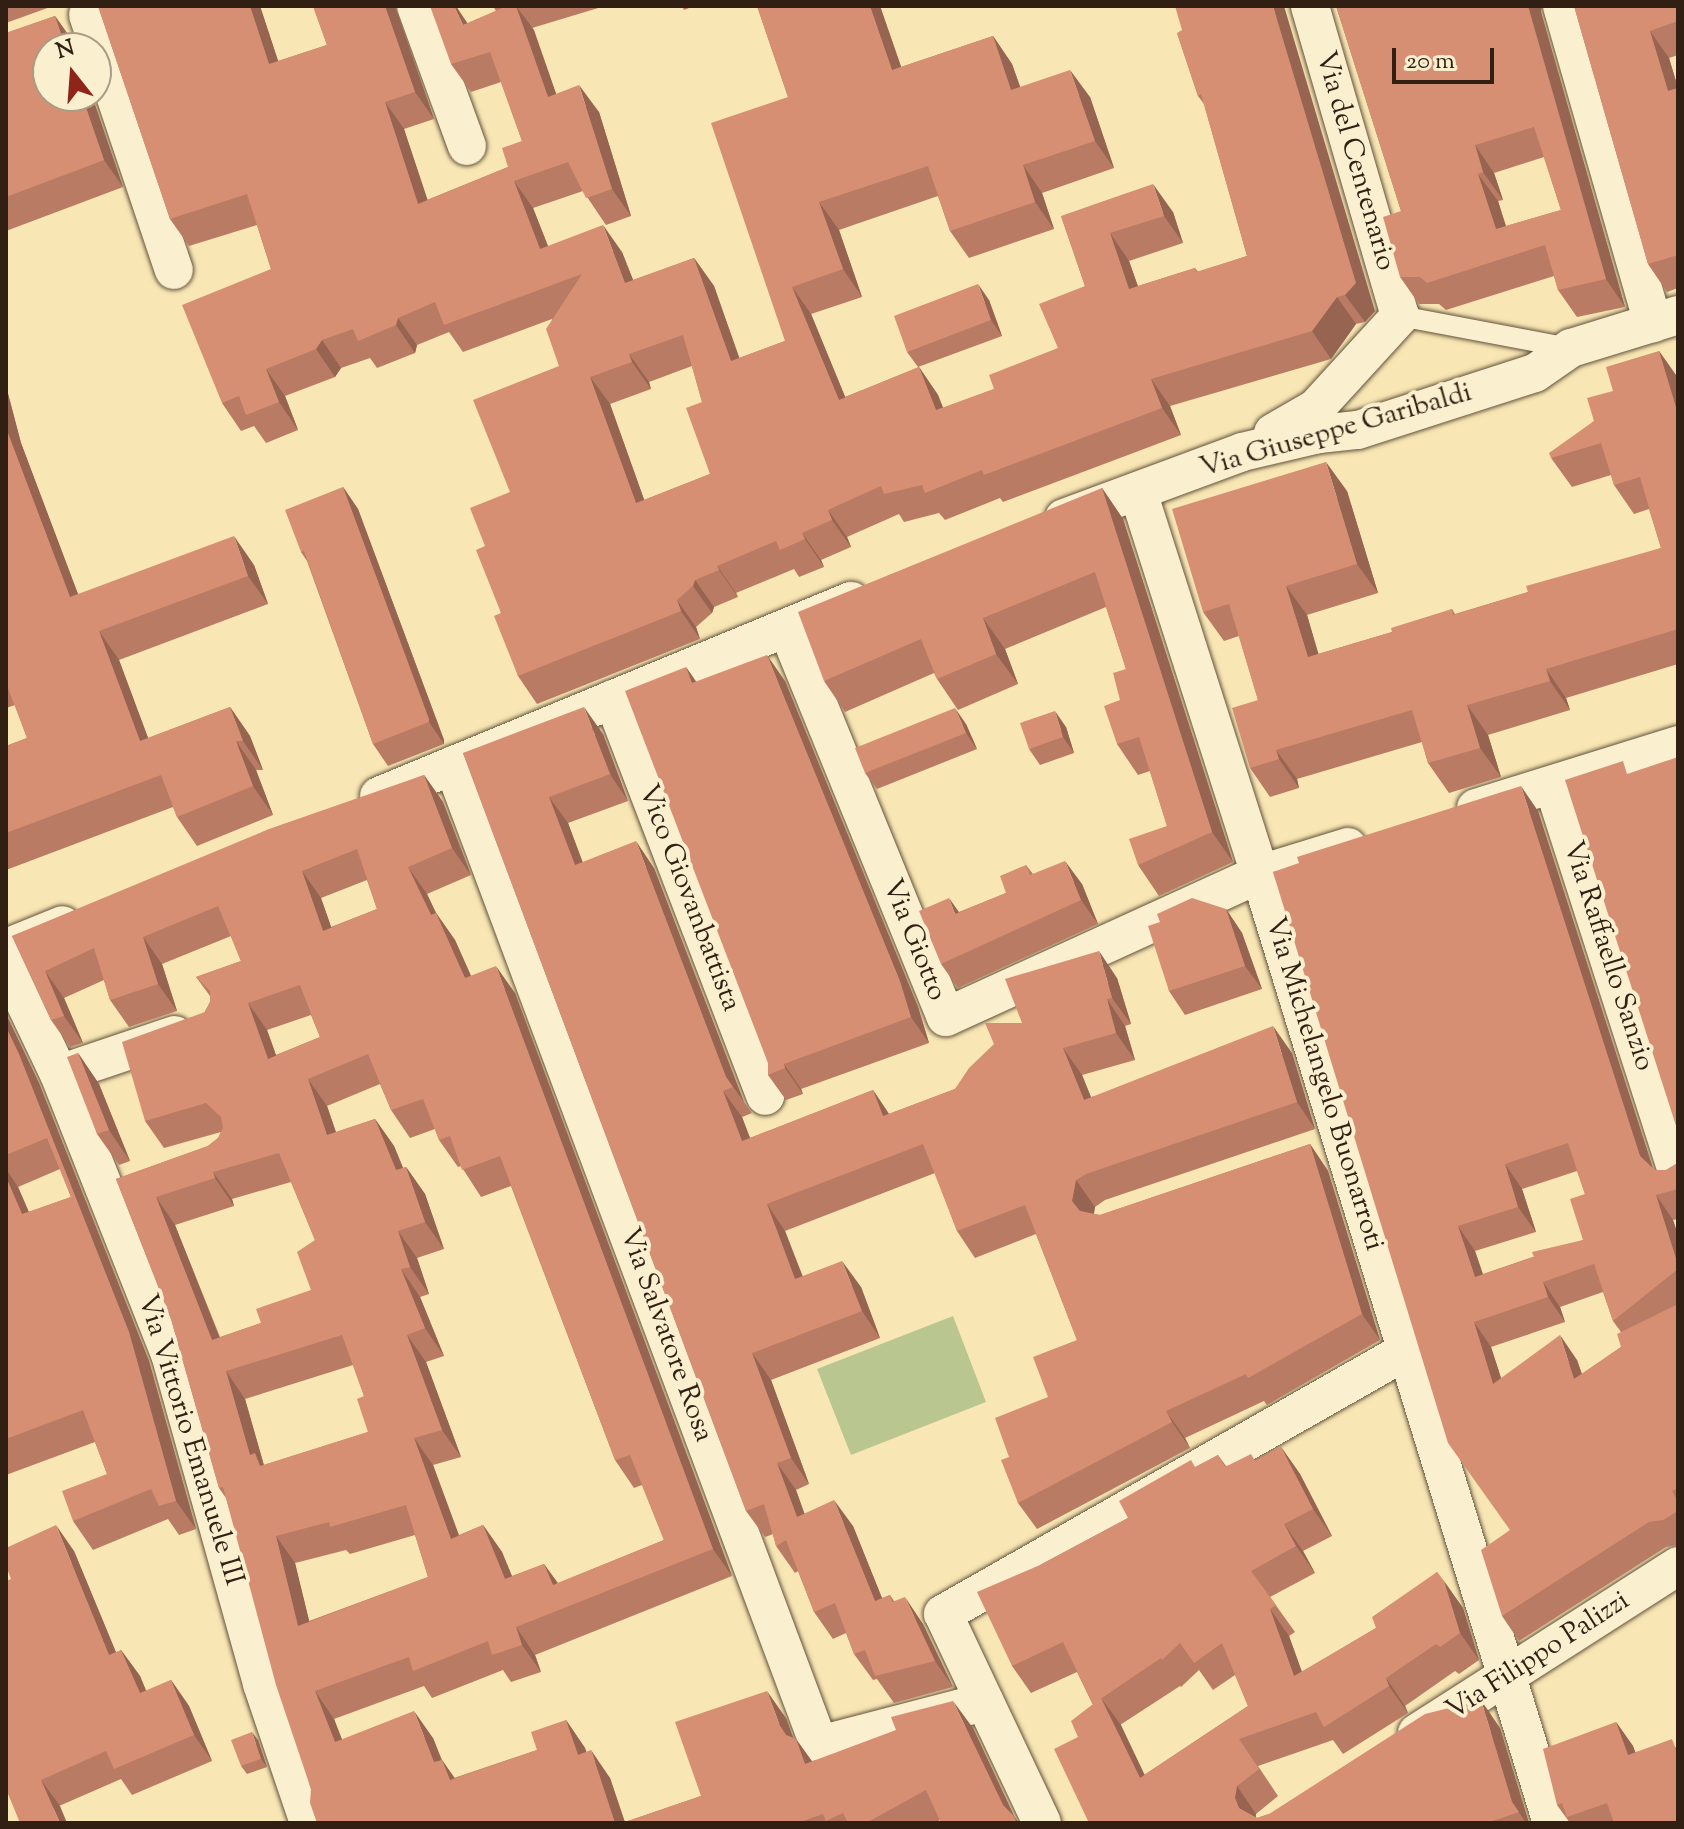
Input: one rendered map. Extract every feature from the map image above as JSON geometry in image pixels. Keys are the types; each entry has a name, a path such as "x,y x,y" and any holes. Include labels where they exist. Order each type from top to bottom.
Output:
{"street":[{"path":"416,6 467,146"},
{"name":"Via del Centenario","path":"1310,6 1400,316"},
{"path":"1562,6 1657,321"},
{"path":"86,15 174,270"},
{"path":"1242,452 1316,408 1400,316"},
{"name":"Via Giuseppe Garibaldi","path":"1037,527 1242,452 1319,434 1358,430 1535,373 1571,348 1657,321"},
{"name":"Via Michelangelo Buonarroti","path":"1138,492 1260,874 1328,1148 1406,1351 1552,1823"},
{"path":"351,807 883,588"},
{"name":"Via Giotto","path":"787,628 946,1017 1260,874 1377,838"},
{"name":"Vico Giovanbattista","path":"613,699 765,1096"},
{"path":"1436,821 1678,745"},
{"name":"Via Salvatore Rosa","path":"453,765 819,1745 984,1702"},
{"name":"Via Raffaello Sanzio","path":"1553,785 1678,1174"},
{"path":"8,967 92,913"},
{"name":"Via Vittorio Emanuele III","path":"8,967 59,1074 122,1187 262,1684 309,1823"},
{"path":"59,1074 208,1024"},
{"path":"1042,1823 943,1614 1406,1351"},
{"name":"Via Filippo Palizzi","path":"1384,1754 1678,1566"}],"lane":[{"path":"1400,316 1571,348"}],"green space":[{"path":"953,1316 986,1402 851,1455 817,1369"}],"building":[{"path":"98,6 250,6 269,64 327,45 313,6 385,6 415,92 385,102 418,204 508,167 502,148 522,141 490,52 451,64 430,6 454,6 463,25 507,6 516,6 548,97 579,85 612,189 586,198 568,162 514,181 540,249 603,225 625,283 694,258 731,361 785,341 711,123 788,97 757,6 870,6 892,70 993,36 1011,90 1070,70 1095,141 1023,165 1035,202 950,231 928,166 819,202 843,269 792,287 839,400 919,367 936,410 994,389 989,375 1058,348 1039,304 1085,286 1061,216 1153,184 1164,216 1110,233 1129,289 1195,268 1196,272 1247,256 1201,94 1198,96 1177,33 1182,30 1175,6 1273,6 1356,283 1345,295 1337,297 1312,331 1151,379 1162,408 984,475 982,470 925,493 922,485 884,494 881,486 828,510 832,520 802,533 805,539 780,550 776,541 717,566 719,570 695,580 693,586 677,600 681,611 518,676 494,616 501,613 476,550 485,546 470,508 510,492 473,400 559,366 546,329 582,274 444,325 435,302 398,318 396,325 358,341 353,329 322,340 316,349 266,369 279,402 246,415 239,396 222,403 182,305 271,269 247,194 170,219 112,47 112,32 107,32","holes":["683,335 702,402 686,408 710,474 636,503 590,377 632,362 629,354"]},
{"path":"1336,6 1528,6 1606,279 1558,290 1545,245 1427,283 1420,277 1400,277 1383,217 1401,211","holes":["1534,127 1561,210 1496,229 1478,174 1483,172 1475,145"]},
{"path":"1574,6 1678,6 1678,21 1650,31 1668,91 1678,88 1678,255 1648,264"},
{"path":"55,16 60,32 32,32 32,112 88,112 104,160 6,197 6,33"},
{"path":"978,284 991,320 907,352 894,316"},
{"path":"1659,351 1678,414 1678,629 1546,669 1550,681 1467,705 1480,748 1428,763 1412,710 1276,750 1279,759 1250,768 1232,708 1258,700 1229,604 1203,612 1172,509 1326,462 1357,564 1286,586 1308,657 1392,632 1391,628 1452,609 1453,615 1528,592 1526,586 1661,548 1640,477 1614,485 1601,443 1551,458 1549,453 1594,421 1587,398 1613,391 1606,367"},
{"path":"6,428 70,597 234,536 248,576 99,631 140,741 230,707 243,741 236,741 253,786 177,817 161,775 6,833 6,746 27,738 6,683"},
{"path":"343,487 429,719 429,722 373,744 304,551 301,552 285,510"},
{"path":"1102,488 1212,832 1138,865 1129,839 1167,826 1139,737 1117,744 1104,706 1120,700 1113,673 1126,669 1095,572 983,618 996,654 937,679 921,639 824,681 798,612"},
{"path":"767,655 900,981 911,1017 784,1064 785,1068 768,1075 768,1063 625,691 686,667 692,683"},
{"path":"584,707 610,774 549,797 575,865 636,841 726,1077 733,1087 723,1091 742,1141 873,1090 883,1116 955,1089 969,1068 994,1044 985,1023 1022,1023 1005,979 1099,951 1112,998 1107,999 1116,1033 1063,1048 1084,1100 1273,1026 1297,1102 1086,1174 1076,1180 1072,1201 1080,1211 1100,1215 1310,1144 1362,1314 1248,1378 1246,1374 1166,1411 1172,1422 1018,1503 1001,1460 1009,1457 995,1418 1048,1397 1033,1357 1077,1340 1025,1205 957,1231 923,1144 767,1204 795,1279 842,1261 862,1311 752,1353 791,1458 777,1463 797,1517 834,1500 875,1601 890,1595 892,1602 905,1597 935,1661 875,1676 865,1650 854,1654 835,1603 814,1612 786,1540 776,1546 764,1504 746,1511 463,753"},
{"path":"955,708 966,733 865,773 855,748"},
{"path":"1055,711 1063,737 1029,749 1020,723"},
{"path":"1678,757 1678,1132 1565,780 1623,761 1627,774"},
{"path":"424,775 452,848 408,867 431,915 436,913 465,978 496,966 713,1549 516,1627 522,1645 492,1655 488,1641 413,1671 409,1657 315,1691 335,1742 414,1711 434,1762 442,1760 450,1780 537,1750 531,1732 566,1720 578,1755 591,1750 615,1823 317,1823 310,1803 311,1789 276,1685 223,1487 219,1488 171,1319 116,1179 208,1146 218,1138 223,1128 221,1117 206,1103 145,1121 122,1042 205,1012 210,1002 210,991 196,977 241,961 218,906 143,937 158,984 110,1000 94,948 45,971 64,1016 51,1020 12,936 269,829","holes":["357,849 377,909 323,931 302,871","300,985 320,1037 268,1059 248,1003","368,1054 391,1110 423,1099 439,1140 450,1136 462,1170 500,1156 615,1460 630,1455 664,1540 553,1585 544,1564 505,1579 483,1525 451,1539 414,1438 442,1430 407,1335 425,1328 401,1269 410,1267 398,1231 425,1222 406,1167 396,1170 375,1119 327,1135 308,1079","279,1153 315,1240 297,1252 311,1290 256,1309 261,1323 212,1340 156,1197 215,1178 213,1172","342,1335 364,1396 357,1399 368,1432 260,1466 255,1453 250,1455 226,1371","406,1505 428,1577 298,1626 276,1536 329,1522 330,1527"]},
{"path":"1521,786 1640,1156 1655,1170 1666,1170 1678,1161 1678,1189 1656,1195 1678,1269 1613,1321 1594,1264 1543,1282 1548,1297 1474,1322 1493,1384 1560,1335 1574,1379 1621,1347 1617,1334 1678,1304 1678,1488 1672,1491 1678,1502 1678,1511 1663,1520 1649,1522 1502,1616 1481,1550 1510,1530 1448,1443 1273,872 1299,863 1297,857","holes":["1568,1143 1585,1194 1570,1199 1583,1240 1532,1252 1534,1257 1475,1277 1458,1226 1518,1207 1505,1164"]},
{"path":"1065,861 1081,900 941,964 919,911 949,898 955,914 1006,893 1000,876 1026,865 1030,875"},
{"path":"1192,898 1226,909 1245,966 1169,991 1148,926 1160,922 1157,914"},
{"path":"6,1027 129,1332 176,1501 159,1506 151,1489 73,1521 62,1491 107,1474 83,1410 6,1439 6,1177 22,1214 71,1197 47,1138 6,1155"},
{"path":"78,1053 109,1130 97,1134 67,1057"},
{"path":"1281,1447 1313,1509 1284,1524 1296,1546 1251,1571 1276,1605 1270,1609 1294,1676 1376,1628 1372,1617 1437,1572 1444,1581 1460,1633 1440,1647 1436,1644 1386,1678 1389,1686 1324,1727 1316,1712 1239,1739 1259,1769 1237,1786 1235,1798 1239,1808 1257,1818 1269,1814 1425,1714 1481,1700 1512,1802 1519,1812 1487,1823 1089,1823 1054,1749 1078,1737 1071,1721 1093,1704 1063,1642 1012,1666 977,1592 1040,1565 1128,1518 1119,1501 1191,1460 1195,1467 1218,1455 1225,1467 1251,1454 1255,1461","holes":["1180,1643 1194,1663 1222,1643 1248,1706 1140,1778 1101,1698"]},
{"path":"56,1525 109,1655 121,1650 140,1693 171,1680 194,1735 114,1769 106,1751 41,1780 60,1823 20,1823 6,1789 6,1581 11,1579 6,1566 6,1548"},
{"path":"767,1691 780,1726 786,1735 796,1739 805,1764 896,1730 891,1717 953,1701 1003,1805 1017,1823 941,1823 926,1790 866,1823 848,1823 843,1813 826,1821 823,1814 797,1823 622,1823 701,1796 675,1722"},
{"path":"1616,1722 1628,1755 1672,1739 1678,1755 1678,1820 1668,1823 1614,1823 1607,1803 1567,1817 1562,1803 1557,1805 1543,1749"},
{"path":"252,1732 261,1759 241,1766 231,1740"}]}
